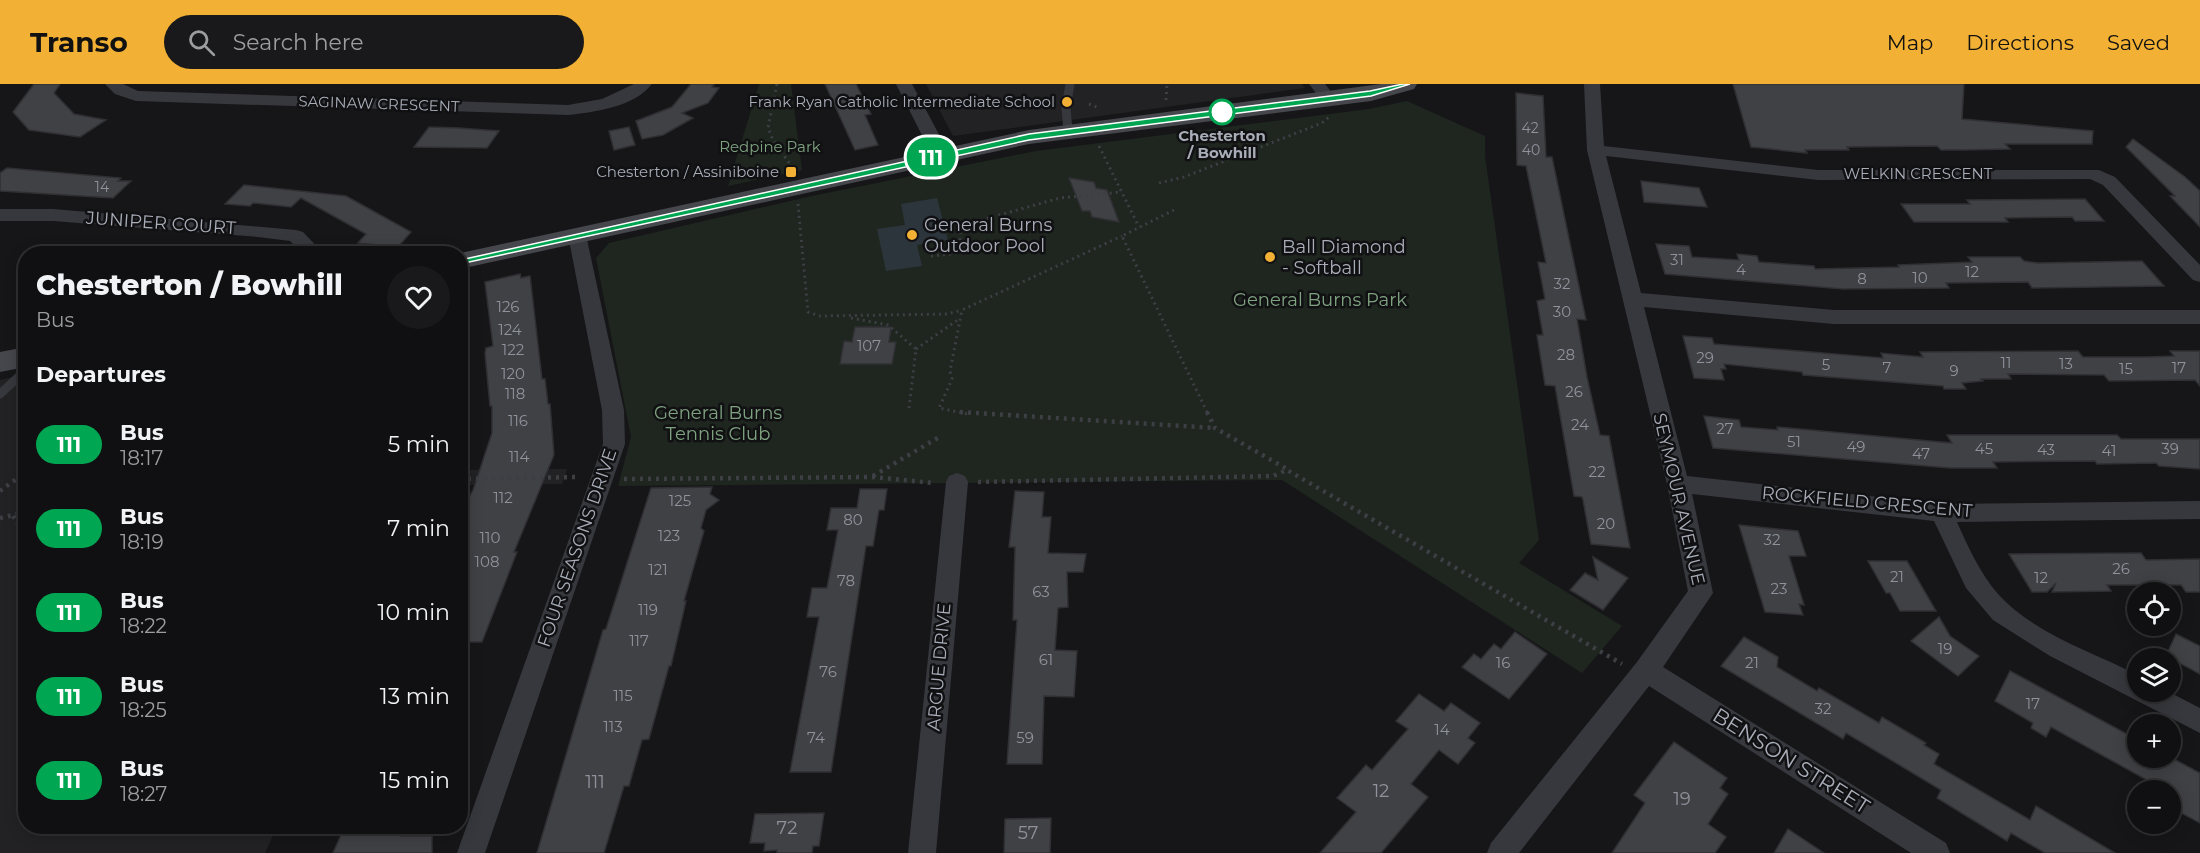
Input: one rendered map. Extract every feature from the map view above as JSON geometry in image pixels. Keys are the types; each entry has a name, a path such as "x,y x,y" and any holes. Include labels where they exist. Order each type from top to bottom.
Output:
{"street":[{"name":"SAGINAW CRESCENT","path":"113,84 121,92 136,96 568,110 596,107 633,93 644,84"},
{"path":"904,84 941,155"},
{"path":"468,259 941,155 1068,131 1327,94 1371,94 1406,84"},
{"name":"SEYMOUR AVENUE","path":"1501,853 1646,670 1701,593 1678,484 1596,150 1592,84"},
{"name":"WELKIN CRESCENT","path":"1596,150 1818,175 2093,174 2109,181 2200,276"},
{"name":"JUNIPER COURT","path":"0,215 53,215 258,231 296,236 307,246"},
{"name":"FOUR SEASONS DRIVE","path":"471,853 614,444 613,410 577,235"},
{"path":"1632,300 1834,317 2200,317"},
{"path":"0,362 18,359"},
{"name":"ARGUE DRIVE","path":"922,853 957,482"},
{"name":"ROCKFIELD CRESCENT","path":"1678,484 1942,513 2200,510"},
{"path":"1942,513 1972,579 1992,604 2018,624 2127,681"},
{"name":"BENSON STREET","path":"1646,670 1936,853"},
{"path":"2164,702 2200,721"}],"lane":[{"path":"1068,131 1066,108 1070,84"},
{"path":"0,394 18,377"}],"path":[{"path":"777,84 767,124 770,136 789,158 795,174"},
{"path":"1160,183 1184,177 1322,123 1337,110 1327,94"},
{"path":"1095,137 1139,227"},
{"path":"931,256 960,253 960,226 981,218 1060,198 1122,192"},
{"path":"798,196 808,312 820,316 947,314 962,310 1174,210"},
{"path":"1122,236 1215,428"},
{"path":"962,310 950,371 952,379 939,408 972,415 1215,428 1617,663 1646,670"},
{"path":"837,316 878,321 895,327 916,349"},
{"path":"909,408 916,349 961,318"},
{"path":"872,477 941,436"},
{"path":"468,479 872,477 933,483 1273,476 1287,470"},
{"path":"0,491 18,478"},
{"path":"0,518 18,514"},
{"path":"13,516 18,524"}],"shaded area":[{"name":"Frank Ryan Catholic Intermediate School","path":"926,84 1302,84 1305,88 953,136"},
{"name":"General Burns Outdoor Pool","path":"937,198 948,240 917,245 922,266 886,271 877,229 905,225 901,204"},
{"path":"18,376 18,834 274,834 265,853 0,853 0,380"},
{"path":"567,469 562,484 468,485 468,470"}],"green space":[{"name":"Redpine Park","path":"759,84 791,84 802,170 728,186"},
{"name":"General Burns Park","path":"1407,101 1485,136 1485,156 1539,540 1519,563 1622,626 1582,673 1282,480 618,486 631,437 596,258 609,243 812,196 1036,151 1369,109"}],"building":[{"path":"34,84 60,84 54,93 74,114 106,120 80,137 29,130 13,112"},
{"path":"691,84 714,84 712,87 719,88 708,103 682,113 693,118 663,135 642,139 636,121 672,107"},
{"path":"825,84 856,84 871,114 865,115 878,145 855,150"},
{"path":"1733,84 1964,84 1962,119 2093,131 2092,144 2005,144 2010,149 1964,150 1941,150 1937,146 1847,147 1849,150 1805,150 1807,153 1751,147"},
{"path":"1516,93 1543,96 1546,157 1552,157 1586,320 1577,319 1587,377 1600,435 1609,436 1630,548 1591,544 1582,497 1574,496 1555,386 1545,385 1537,335 1543,335 1537,301 1545,299 1538,262 1546,263 1526,166 1517,165"},
{"path":"429,127 499,131 487,148 414,147"},
{"path":"629,127 635,145 614,150 609,131"},
{"path":"2133,139 2185,177 2200,191 2200,227 2170,196 2175,196 2126,147"},
{"path":"7,168 121,178 118,181 131,181 113,198 0,191 0,173"},
{"path":"1069,178 1094,182 1096,188 1107,190 1119,222 1092,217 1090,211 1082,211"},
{"path":"1641,181 1699,188 1707,207 1644,202"},
{"path":"244,185 346,196 411,232 399,246 358,243 366,234 301,198 291,207 253,203 250,206 225,204"},
{"path":"2085,199 2104,221 2075,221 2072,217 2005,218 2008,222 1914,222 1901,204 1970,204 1967,200"},
{"path":"1656,244 1689,246 1692,257 1739,260 1737,254 1757,256 1759,262 1814,266 1815,269 1972,262 1968,257 2020,257 2024,261 2038,263 2142,261 2164,286 2032,288 2028,282 1946,283 1949,288 1843,289 1665,274"},
{"path":"520,274 521,278 530,276 542,379 545,379 548,404 550,404 554,455 514,552 517,552 482,642 468,642 468,499 492,433 492,406 490,406 485,353 486,348 493,346 485,282"},
{"path":"855,327 891,327 889,342 896,342 892,364 840,364 844,341 852,342"},
{"path":"1683,336 1712,338 1714,344 1883,358 1881,353 1923,357 1920,352 2078,351 2083,357 2148,357 2174,356 2170,351 2200,351 2200,386 2195,380 2109,381 2104,375 2008,374 2011,379 1981,379 1983,381 1962,383 1966,389 1944,389 1943,386 1803,375 1802,372 1724,364 1726,369 1721,369 1724,380 1694,378"},
{"path":"1704,416 1739,420 1741,427 1778,430 1777,427 1952,443 1947,435 2117,435 2121,439 2200,439 2200,469 2159,466 2156,463 2097,464 2095,461 1993,462 1997,468 1950,468 1713,448"},
{"path":"712,487 710,494 719,500 706,510 701,528 704,531 684,601 686,601 671,666 669,666 649,739 642,740 629,786 624,786 604,853 537,853 603,630 606,629 651,488"},
{"path":"860,489 887,489 884,510 879,510 873,546 866,546 831,772 790,772 819,617 807,617 812,588 827,588 838,530 827,530 831,508 857,508"},
{"path":"1015,491 1044,492 1042,517 1051,517 1048,553 1086,554 1083,572 1067,572 1068,607 1058,608 1055,650 1077,651 1074,697 1044,696 1042,764 1007,764 1017,620 1013,620 1015,547 1009,547"},
{"path":"1739,525 1798,531 1806,556 1789,556 1804,605 1799,604 1803,615 1765,612"},
{"path":"2141,553 2146,560 2200,559 2200,592 2186,592 2181,582 2127,582 2127,585 2107,585 2111,591 2052,592 2056,583 2047,592 2032,592 2009,554"},
{"path":"1593,557 1628,578 1603,610 1570,590 1585,573 1598,580"},
{"path":"1868,561 1907,561 1936,611 1900,611 1890,593 1886,593"},
{"path":"1939,617 1950,636 1979,656 1958,676 1911,641"},
{"path":"1515,632 1547,654 1509,699 1462,667 1474,654 1481,659 1494,644 1501,649"},
{"path":"2175,636 2180,636 2200,646 2200,674 2181,664 2181,648 2170,648"},
{"path":"1744,637 1778,657 1777,667 1817,691 1819,688 1879,723 1882,717 1926,743 1924,745 1939,754 1934,764 2030,820 2036,806 2115,853 2045,853 2011,833 2007,841 1937,798 1941,790 1846,733 1843,739 1721,666"},
{"path":"2010,671 2127,734 2127,768 2181,768 2181,763 2200,773 2200,823 2181,813 2181,780 2147,780 2051,727 2046,737 2031,728 2033,723 1995,701"},
{"path":"1419,694 1444,711 1451,703 1480,723 1468,738 1475,743 1458,764 1439,750 1411,784 1428,797 1381,853 1320,853 1356,812 1337,798 1366,765 1372,770 1408,729 1396,721"},
{"path":"1674,742 1727,778 1720,788 1728,794 1708,824 1726,837 1715,853 1612,853 1645,803 1634,795"},
{"path":"824,813 819,846 813,846 812,853 764,851 765,843 750,843 755,814"},
{"path":"1051,818 1050,853 1004,853 1005,819"},
{"path":"1788,829 1824,853 1774,853"},
{"path":"341,834 432,836 432,853 333,853"}],"bus line":[{"name":"111","path":"468,259 1029,137 1371,94 1406,84"}],"place":[{"name":"Frank Ryan Catholic Intermediate School","path":"1067,102"},
{"name":"Chesterton / Bowhill","path":"1222,112"},
{"name":"Chesterton / Assiniboine","path":"791,172"},
{"name":"General Burns Outdoor Pool","path":"912,235"},
{"name":"Ball Diamond - Softball","path":"1270,257"}],"park label":[{"name":"General Burns Tennis Club","path":"718,423"}]}
